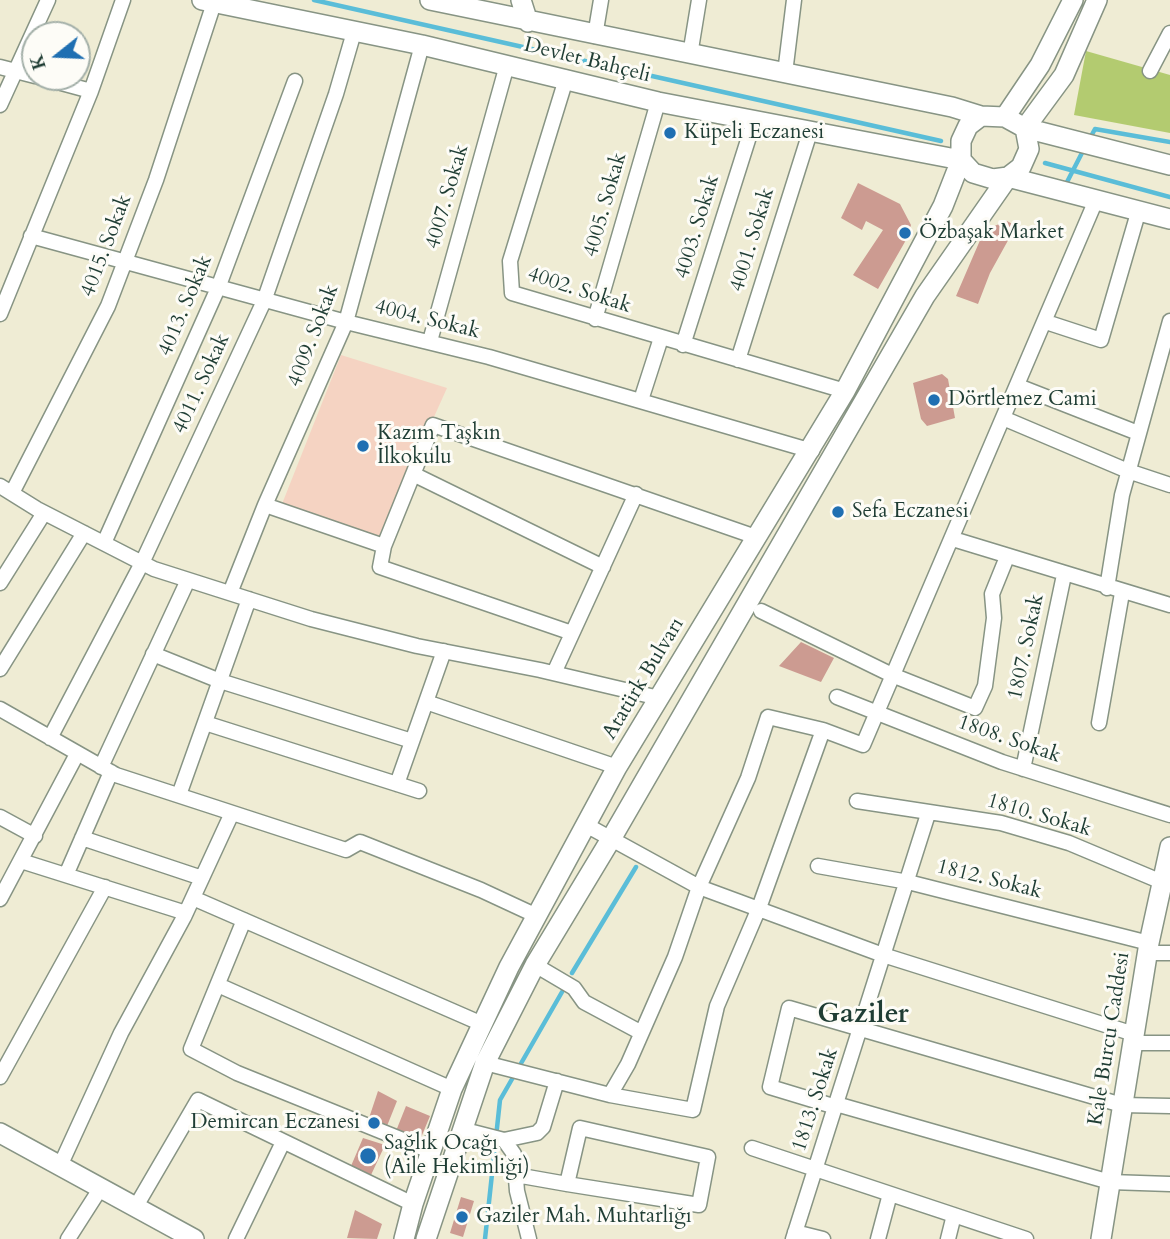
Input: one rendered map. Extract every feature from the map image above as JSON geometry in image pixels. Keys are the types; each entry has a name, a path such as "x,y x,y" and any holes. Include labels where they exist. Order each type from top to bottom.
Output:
{"main road":[{"name":"Devlet Bahçeli","path":"430,0 595,36 952,107 981,116"},
{"path":"521,0 528,22"},
{"path":"1005,117 1040,65 1073,0"},
{"path":"426,1239 485,1063 534,965 611,839 925,296 1007,177 1021,167 1029,149 1025,128 1064,75 1097,0"},
{"name":"Devlet Bahçeli","path":"208,1 422,45 658,102 961,160"},
{"path":"1170,165 1025,128 1005,117 981,116 968,127 961,141 961,160 973,173 993,179 1007,177 1138,213 1170,219"},
{"name":"Atatürk Bulvarı","path":"404,1239 430,1151 480,1023 617,767 812,451 943,206 961,160"},
{"name":"Kale Burcu Caddesi","path":"1101,1239 1149,948 1170,847"},
{"path":"0,1133 194,1239"}],"street":[{"path":"0,105 48,0"},
{"path":"0,314 91,91 122,0"},
{"path":"595,36 601,0"},
{"path":"690,55 698,0"},
{"path":"785,73 794,0"},
{"name":"4015. Sokak","path":"6,490 108,306 156,180 208,1"},
{"name":"4011. Sokak","path":"50,738 142,563 264,300 336,94 354,32"},
{"path":"1150,71 1170,33"},
{"name":"4009. Sokak","path":"230,593 265,505 346,322 422,45"},
{"name":"4007. Sokak","path":"430,341 507,65"},
{"path":"0,67 21,73"},
{"name":"4002. Sokak","path":"566,79 510,261 512,293 845,391"},
{"name":"4013. Sokak","path":"104,543 218,288 295,81"},
{"name":"4005. Sokak","path":"595,319 658,102"},
{"name":"4003. Sokak","path":"684,345 754,121"},
{"name":"4001. Sokak","path":"738,360 810,132"},
{"path":"610,1095 628,1064 640,1032 676,957 699,887 748,778 768,717 823,730 863,745 1096,200"},
{"path":"1046,321 1101,340 1138,213"},
{"name":"4004. Sokak","path":"31,236 346,322 430,341 812,451"},
{"path":"1099,723 1128,471 1170,321"},
{"path":"641,400 661,338"},
{"path":"1018,386 1138,433"},
{"path":"1003,418 1128,471 1170,485"},
{"path":"572,633 380,568 384,546 433,425 757,537"},
{"path":"415,474 603,567"},
{"path":"6,490 44,513 142,563 188,580 311,619 444,652 554,673 659,698"},
{"path":"554,673 636,494"},
{"path":"265,505 384,546"},
{"path":"0,583 44,513"},
{"path":"0,669 84,533"},
{"path":"953,539 1114,591 1170,605"},
{"path":"761,611 892,676 975,708 985,686 994,618 992,594 1007,557"},
{"name":"1807. Sokak","path":"1023,769 1063,575"},
{"path":"66,875 153,654 188,580"},
{"path":"179,795 249,599"},
{"path":"397,784 444,652"},
{"path":"153,654 220,681 412,741"},
{"name":"1808. Sokak","path":"837,697 1023,769 1170,815"},
{"path":"426,702 617,767"},
{"path":"0,709 106,769 346,850 360,842 481,890 537,916"},
{"path":"205,723 419,791"},
{"path":"485,1063 610,1095 693,1110 717,1006 759,908 823,730"},
{"path":"0,899 77,754"},
{"name":"1810. Sokak","path":"857,801 928,814 1001,823 1058,839 1166,876"},
{"path":"60,1166 121,1034 186,913 232,813"},
{"name":"1813. Sokak","path":"794,1235 928,814"},
{"path":"0,817 35,836"},
{"path":"586,825 699,887 883,955 1133,1039 1170,1043"},
{"path":"82,838 202,878"},
{"path":"21,860 186,913"},
{"name":"1812. Sokak","path":"818,866 908,881 1170,953"},
{"path":"0,1077 105,887"},
{"path":"193,898 480,1023"},
{"path":"244,920 191,1049 237,1073 430,1151"},
{"path":"534,965 574,988 584,1002 640,1032"},
{"path":"218,985 452,1089"},
{"path":"1170,1106 1122,1105 789,1008 770,1087 1110,1182 1170,1184"},
{"path":"461,1129 498,1138 528,1136 544,1127 557,1081"},
{"path":"135,1208 198,1100 413,1204"},
{"path":"516,1175 567,1184 699,1205 708,1157 580,1128 567,1184"},
{"path":"498,1138 514,1154 529,1239"},
{"path":"236,1239 283,1142"},
{"path":"752,1148 1026,1239"},
{"path":"68,1239 100,1189"},
{"path":"878,1239 890,1194"},
{"path":"948,1239 954,1215"},
{"path":"794,1235 823,1239"}],"shaded area":[{"name":"Kazım Taşkın İlkokulu","path":"341,355 447,388 380,537 282,504"}],"green space":[{"path":"1086,51 1170,75 1170,133 1074,115"}],"building":[{"path":"858,183 900,204 911,225 906,240 878,289 853,275 883,230 866,221 862,230 841,218"},
{"path":"1007,221 1016,226 990,273 978,304 956,296 981,238 989,228"},
{"name":"Dörtlemez Cami","path":"942,374 948,379 955,418 927,426 921,419 913,383"},
{"path":"801,642 834,658 821,682 779,666"},
{"path":"378,1091 397,1101 387,1126 369,1118"},
{"path":"406,1106 430,1116 420,1140 396,1131"},
{"name":"Sağlık Ocağı (Aile Hekimliği)","path":"363,1138 385,1145 371,1175 351,1166"},
{"name":"Gaziler Mah. Muhtarlığı","path":"461,1197 474,1201 463,1237 450,1233"},
{"path":"355,1210 382,1224 377,1239 347,1238"}],"waterway":[{"path":"314,0 941,141"},
{"path":"1089,140 1095,129 1170,142"},
{"path":"1066,184 1085,147"},
{"path":"1045,163 1170,197"},
{"path":"572,973 636,867"},
{"path":"485,1239 500,1100 562,992"}],"place":[{"name":"Küpeli Eczanesi","path":"670,133"},
{"name":"Özbaşak Market","path":"905,233"},
{"name":"Dörtlemez Cami","path":"934,400"},
{"name":"Kazım Taşkın İlkokulu","path":"363,446"},
{"name":"Sefa Eczanesi","path":"838,512"},
{"name":"Demircan Eczanesi","path":"374,1123"},
{"name":"Sağlık Ocağı (Aile Hekimliği)","path":"368,1156"},
{"name":"Gaziler Mah. Muhtarlığı","path":"462,1217"}],"district":[{"name":"Gaziler","path":"863,1016"}]}
